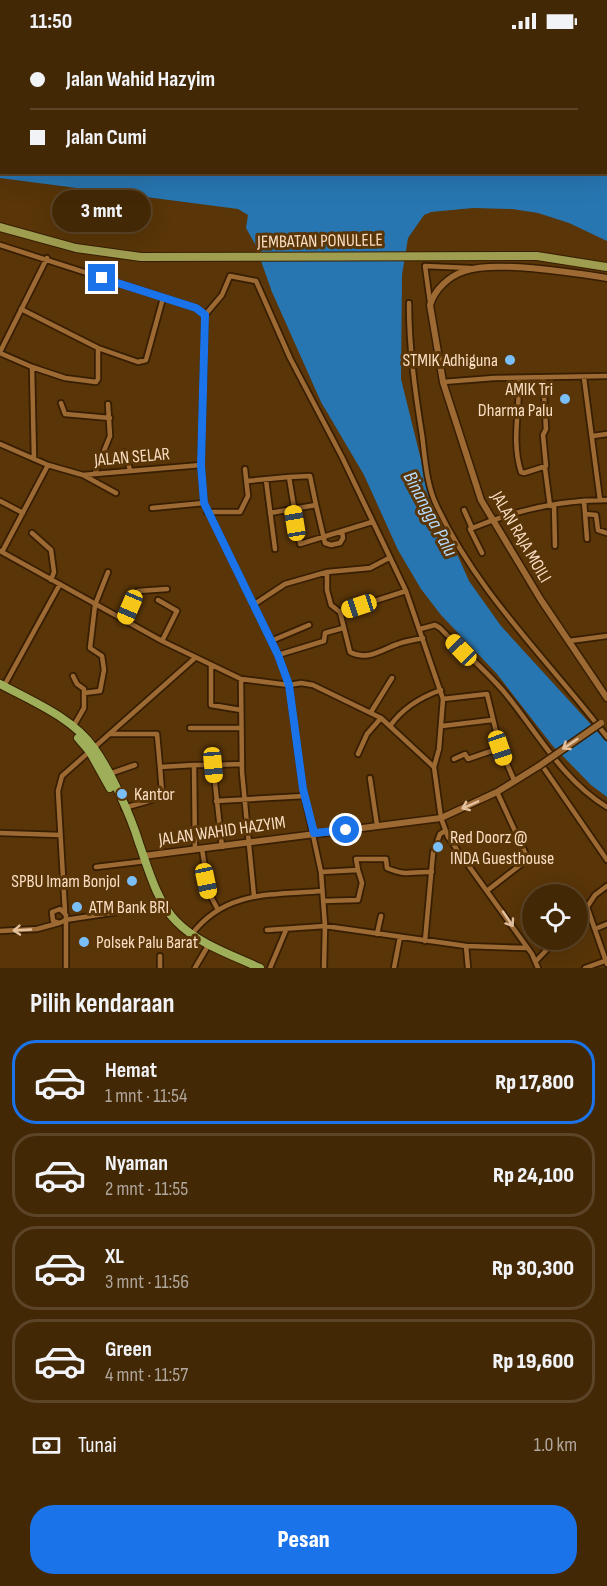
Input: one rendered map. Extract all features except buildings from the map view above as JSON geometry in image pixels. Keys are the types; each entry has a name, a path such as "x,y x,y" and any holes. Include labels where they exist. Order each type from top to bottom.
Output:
{"highway":[{"path":"1,686 73,727 92,750 109,774 164,905 176,921 209,944 260,968"},
{"path":"1,686 63,725 92,750 135,844 143,856"}],"main road":[{"name":"JEMBATAN PONULELE","path":"0,227 76,248 141,257 231,258 409,254 537,256 607,267"}],"street":[{"path":"0,245 47,258 196,308 205,315"},
{"path":"47,258 0,353 65,378 96,382 99,379 98,348"},
{"path":"430,305 425,266 560,270 607,278"},
{"path":"430,305 434,295 448,280 475,268"},
{"path":"324,968 325,926 321,872 304,796 289,685 278,655 204,503 201,465 205,315 222,295 231,276 256,281 290,358 406,591 443,699 442,726 434,767 445,831 522,941"},
{"path":"21,309 98,348 138,362 146,360 163,298"},
{"path":"409,303 412,372 428,480 435,502 474,569 546,666 607,737"},
{"name":"JALAN RAJA MOILI","path":"430,305 443,382 474,481 491,520 568,642 607,698"},
{"path":"32,367 34,459"},
{"path":"443,382 607,376"},
{"path":"519,378 520,408 514,435 521,472 545,468"},
{"path":"543,378 545,468 552,506 555,546"},
{"path":"584,378 600,500"},
{"path":"61,403 65,414 110,418"},
{"path":"95,473 108,442 110,418 108,404"},
{"path":"593,436 607,434"},
{"name":"JALAN SELAR","path":"0,444 48,465 83,475 201,465"},
{"path":"125,452 130,470"},
{"path":"48,465 1,552 162,641 241,679 289,685 301,683 313,685 373,713 434,767"},
{"path":"207,512 240,512 247,498 245,469"},
{"path":"83,475 116,493"},
{"path":"247,482 310,476 323,537 329,545 339,544 343,540 342,531"},
{"path":"289,477 299,543 372,522"},
{"path":"266,480 275,549"},
{"path":"472,528 491,520 552,506 607,500"},
{"path":"0,501 23,513"},
{"path":"584,501 587,539"},
{"path":"152,508 204,503"},
{"path":"270,513 316,505"},
{"path":"464,510 482,554"},
{"path":"585,514 596,515 598,530 607,533"},
{"path":"32,533 51,550 54,572 51,580"},
{"path":"253,605 285,584 327,572 370,568 389,558"},
{"path":"84,693 100,691 103,675 101,654 90,648 95,605 108,572"},
{"path":"327,572 327,590 331,605 340,612 350,652 354,654 385,651 397,644 423,638"},
{"path":"1,686 60,584"},
{"path":"125,620 138,591 167,589"},
{"path":"340,612 406,591"},
{"path":"158,600 177,611 162,641"},
{"path":"271,641 309,625"},
{"path":"420,629 437,625 505,693 557,760 588,793 607,807"},
{"path":"278,655 324,641 325,633 343,628"},
{"path":"568,642 582,637 607,636"},
{"path":"66,968 59,783 67,770 195,658"},
{"path":"212,664 210,705 241,710"},
{"path":"73,676 77,684 84,689 84,708 73,727"},
{"path":"373,713 392,678"},
{"path":"241,679 244,798 254,896"},
{"path":"390,726 401,713 425,696 441,690"},
{"path":"443,699 486,693 500,748 514,780"},
{"path":"358,754 366,734 381,718"},
{"path":"442,726 492,720"},
{"name":"JALAN WAHID HAZYIM","path":"143,856 441,818 497,792 604,721"},
{"path":"190,728 241,728"},
{"path":"110,734 157,734 162,792 159,798 124,808"},
{"path":"454,759 465,754 468,759 500,748"},
{"path":"160,767 242,764"},
{"path":"109,774 135,765"},
{"path":"194,765 199,849 209,893 217,908"},
{"path":"213,765 222,847"},
{"path":"540,765 607,860"},
{"path":"370,778 377,825"},
{"path":"488,890 528,861 497,792"},
{"path":"216,801 304,796"},
{"path":"425,940 435,844 440,834 445,831"},
{"path":"0,832 60,835"},
{"path":"96,867 143,856"},
{"path":"323,901 358,900 362,884 356,860 386,859 387,868 393,873 408,875 415,872 432,872"},
{"path":"321,872 358,870"},
{"path":"588,906 595,895 607,886"},
{"path":"192,934 217,908 254,896 322,891"},
{"path":"43,928 65,896"},
{"path":"51,918 63,919 136,911 164,905"},
{"path":"57,908 63,919"},
{"path":"585,968 606,961 588,910"},
{"path":"381,916 383,935"},
{"path":"0,931 43,928 63,919"},
{"path":"595,929 607,924"},
{"path":"267,930 286,930 307,925 325,926 466,946 522,948"},
{"path":"270,968 286,930"},
{"path":"394,968 400,938"},
{"path":"195,968 209,944"},
{"path":"466,946 468,968"},
{"path":"528,950 538,968"},
{"path":"536,961 546,950"},
{"path":"160,956 160,968"}],"water":[{"name":"Binangga Palu","path":"0,174 607,174 607,241 569,223 538,213 512,209 473,208 431,212 424,215 408,238 402,275 401,379 428,488 469,581 501,626 607,742 607,797 591,785 552,745 497,674 441,615 421,589 398,550 364,475 321,402 272,292 255,244 246,228 248,215 238,209 0,178"}],"place":[{"name":"STMIK Adhiguna","path":"510,360"},
{"name":"AMIK Tri Dharma Palu","path":"565,399"},
{"name":"Kantor","path":"122,794"},
{"name":"Red Doorz @ INDA Guesthouse","path":"438,847"},
{"name":"SPBU Imam Bonjol","path":"132,881"},
{"name":"ATM Bank BRI","path":"77,907"},
{"name":"Polsek Palu Barat","path":"84,942"}],"route":[{"path":"102,278 196,308 205,315 201,465 204,503 278,655 289,685 303,789 314,833 346,830"}]}
